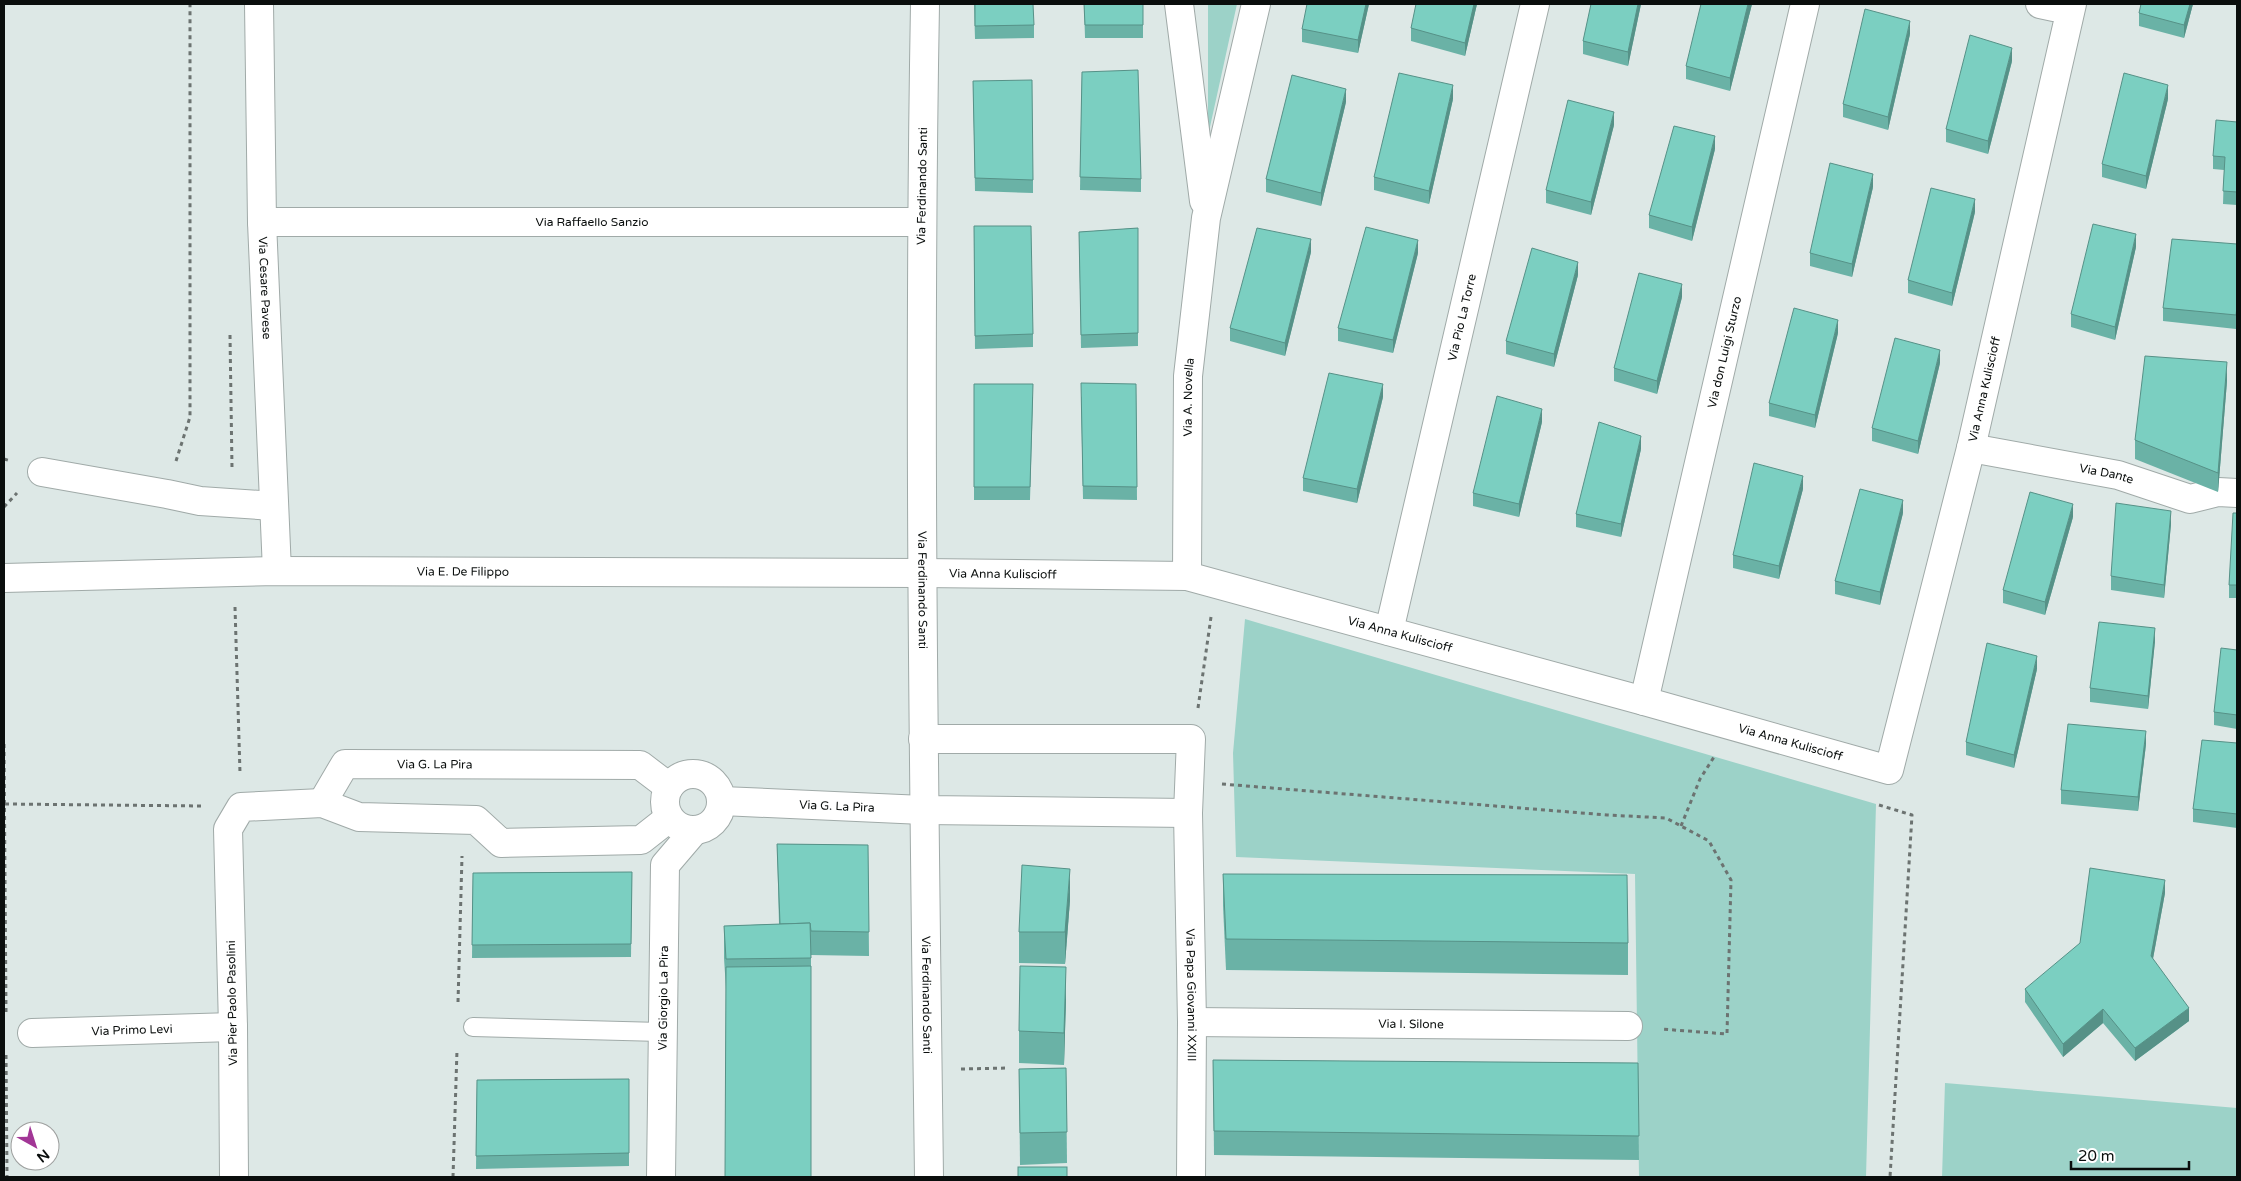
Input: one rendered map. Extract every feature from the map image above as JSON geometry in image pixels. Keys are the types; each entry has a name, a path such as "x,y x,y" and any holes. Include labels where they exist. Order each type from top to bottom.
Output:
{"street":[{"name":"Via Cesare Pavese","path":"260,4 262,222 277,570"},
{"name":"Via Ferdinando Santi","path":"924,4 921,222 923,810 930,1177"},
{"name":"Via A. Novella","path":"1179,4 1206,218"},
{"name":"Via A. Novella","path":"1187,576 1188,376 1206,218 1256,4"},
{"name":"Via Pio La Torre","path":"1389,631 1535,4"},
{"name":"Via don Luigi Sturzo","path":"1644,701 1805,4"},
{"path":"2040,4 2054,8 2067,4"},
{"name":"Via Anna Kuliscioff","path":"922,573 1187,576 1889,770 1971,448 2072,4"},
{"name":"Via Raffaello Sanzio","path":"262,222 921,222"},
{"name":"Via Dante","path":"1971,448 2118,475 2190,499 2218,492 2237,494"},
{"path":"42,472 200,501 274,506"},
{"name":"Via E. De Filippo","path":"4,578 277,570 922,573"},
{"name":"Via Papa Giovanni XXIII","path":"923,739 1191,739 1188,782 1192,1022 1191,1177"},
{"name":"Via G. La Pira","path":"322,803 345,764 640,765 669,787"},
{"path":"686,774 706,777 714,783 722,801 718,816 712,823 704,829 694,831 684,830 675,825 669,818 665,808 665,799 669,787 675,780 686,774"},
{"name":"Via G. La Pira","path":"722,801 923,810"},
{"path":"234,818 322,803 359,818 476,820 501,844 641,840 669,818"},
{"path":"923,810 1188,813"},
{"name":"Via Pier Paolo Pasolini","path":"234,818 234,1177"},
{"name":"Via Giorgio La Pira","path":"661,1177 661,1032 665,865 694,831"},
{"name":"Via I. Silone","path":"1192,1022 1628,1026"},
{"name":"Via Primo Levi","path":"32,1033 233,1027"}],"lane":[{"path":"473,1027 661,1032"}],"path":[{"path":"167,494 190,417 190,4"},
{"path":"230,326 232,504"},
{"path":"5,804 234,818 233,571"},
{"path":"1197,715 1212,611"},
{"path":"4,744 6,1020"},
{"path":"1705,754 1724,760"},
{"path":"1681,826 1700,778 1714,757"},
{"path":"1188,782 1666,818 1709,841 1731,880 1727,1034 1628,1026"},
{"path":"1876,804 1912,816 1890,1177"},
{"path":"458,1007 463,847"},
{"path":"453,1177 457,1047"},
{"path":"6,1050 7,1177"},
{"path":"928,1069 1008,1068"}],"green space":[{"path":"1208,4 1237,4 1208,136"},
{"path":"1245,619 1876,804 1866,1177 1639,1177 1635,874 1236,857 1233,753"},
{"path":"1945,1083 2237,1108 2237,1177 1942,1177"}],"building":[{"path":"975,4 1033,4 1034,25 975,26"},
{"path":"1084,4 1143,4 1143,25 1085,25"},
{"path":"1307,4 1366,4 1358,40 1302,29"},
{"path":"1416,4 1474,4 1465,43 1411,28"},
{"path":"1591,4 1638,4 1628,52 1583,41"},
{"path":"1701,4 1748,4 1730,78 1686,66"},
{"path":"2141,4 2190,4 2184,25 2139,13"},
{"path":"1865,9 1910,21 1888,117 1843,104"},
{"path":"1970,35 2012,48 1988,141 1946,129"},
{"path":"1138,70 1141,179 1080,177 1082,72"},
{"path":"1399,73 1453,85 1429,191 1374,177"},
{"path":"2124,73 2168,85 2146,176 2102,164"},
{"path":"1292,75 1346,89 1321,193 1266,179"},
{"path":"1032,80 1033,180 975,178 973,81"},
{"path":"1568,100 1614,112 1591,202 1546,190"},
{"path":"2216,120 2237,122 2237,192 2223,191 2225,157 2213,156"},
{"path":"1674,126 1715,136 1692,227 1649,215"},
{"path":"1830,163 1873,174 1852,264 1810,253"},
{"path":"1931,188 1975,199 1952,293 1908,280"},
{"path":"2093,224 2136,234 2115,327 2071,314"},
{"path":"974,226 1031,226 1033,334 975,336"},
{"path":"1366,227 1418,240 1393,340 1338,328"},
{"path":"1138,228 1138,333 1081,335 1079,232"},
{"path":"1257,228 1311,239 1285,343 1230,328"},
{"path":"2172,239 2237,244 2236,315 2163,308"},
{"path":"1532,248 1578,262 1554,354 1506,341"},
{"path":"1639,273 1682,284 1657,381 1614,368"},
{"path":"1794,308 1838,320 1815,415 1769,403"},
{"path":"1895,338 1940,350 1918,441 1872,428"},
{"path":"2145,356 2227,362 2218,473 2135,440"},
{"path":"1329,373 1383,384 1357,489 1303,478"},
{"path":"1081,383 1136,384 1137,487 1083,486"},
{"path":"974,384 1033,384 1030,487 974,487"},
{"path":"1497,396 1542,409 1519,504 1473,493"},
{"path":"1599,422 1641,436 1621,524 1576,514"},
{"path":"1754,463 1803,476 1779,566 1733,555"},
{"path":"1860,489 1903,500 1880,592 1835,581"},
{"path":"2030,492 2073,504 2045,602 2003,590"},
{"path":"2116,503 2171,511 2164,585 2111,576"},
{"path":"2233,513 2237,513 2237,585 2229,585"},
{"path":"2099,622 2155,628 2148,696 2090,688"},
{"path":"1987,643 2037,656 2014,755 1966,742"},
{"path":"2221,648 2237,650 2237,715 2214,712"},
{"path":"2068,724 2146,731 2138,797 2061,790"},
{"path":"2202,740 2237,743 2237,814 2193,809"},
{"path":"777,844 868,845 869,932 811,931 810,923 780,924"},
{"path":"1022,865 1070,869 1065,932 1019,932"},
{"path":"2090,868 2165,880 2151,956 2189,1008 2135,1048 2103,1009 2063,1044 2025,989 2080,943"},
{"path":"632,872 631,944 472,945 473,873"},
{"path":"1223,874 1627,875 1628,943 1226,939"},
{"path":"810,923 811,958 726,959 724,926"},
{"path":"811,966 811,1177 725,1177 726,967"},
{"path":"1020,966 1066,967 1064,1033 1019,1031"},
{"path":"1213,1060 1638,1063 1639,1136 1214,1131"},
{"path":"1066,1068 1067,1132 1020,1133 1019,1069"},
{"path":"629,1079 629,1153 476,1156 477,1080"},
{"path":"1018,1167 1067,1167 1067,1177 1018,1177"}]}
